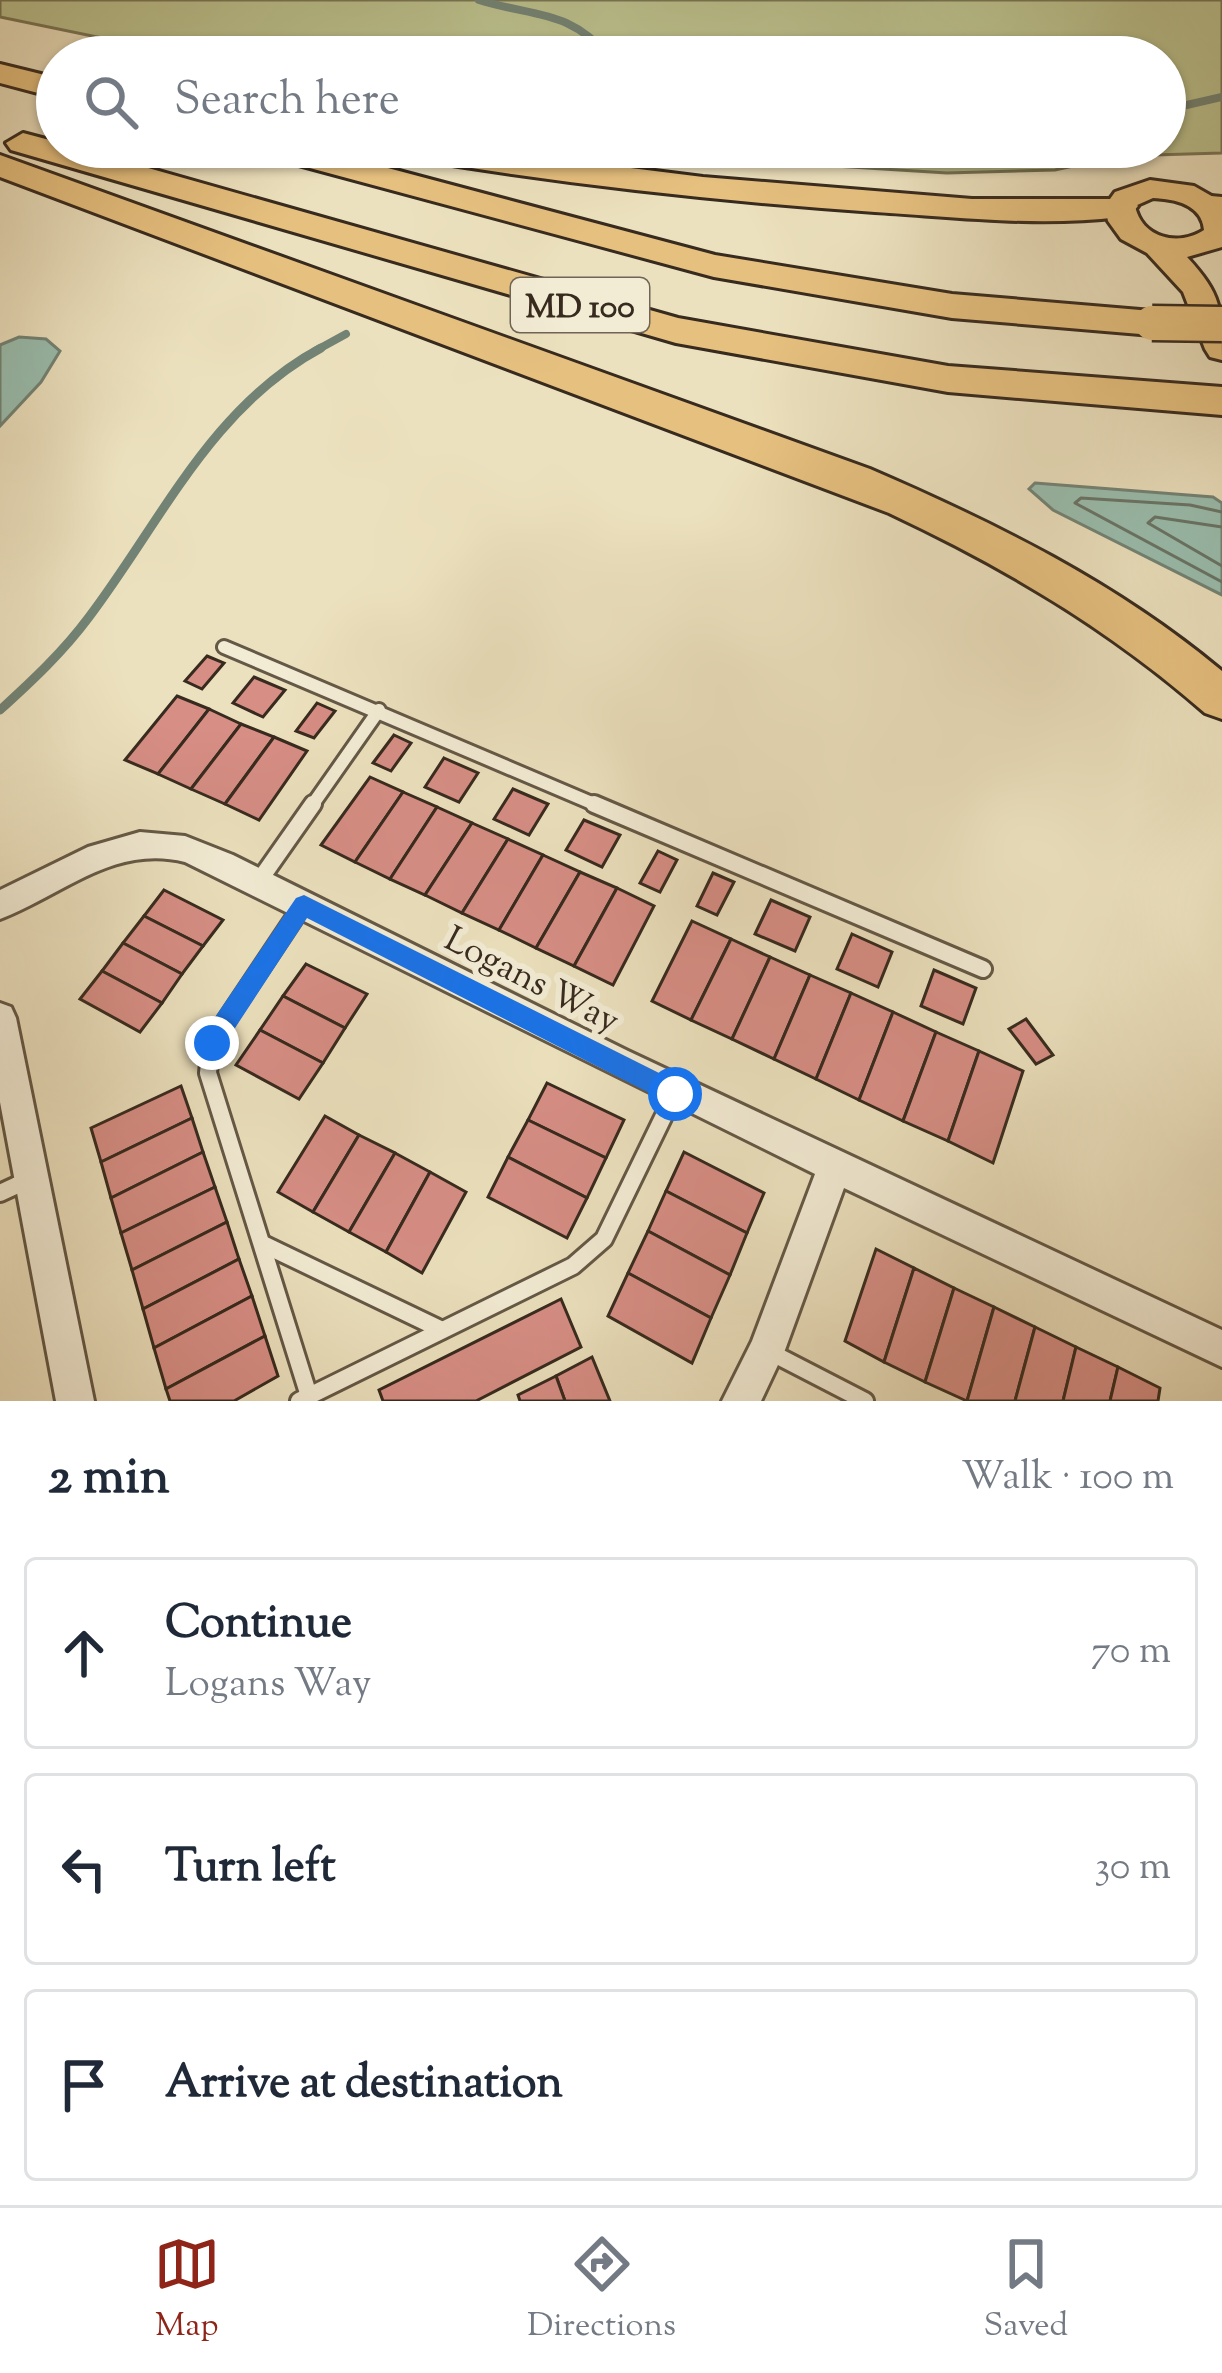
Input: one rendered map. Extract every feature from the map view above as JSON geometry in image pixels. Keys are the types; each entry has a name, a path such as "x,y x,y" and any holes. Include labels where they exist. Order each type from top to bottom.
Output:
{"highway":[{"path":"0,68 36,73"},
{"path":"0,68 36,81"},
{"name":"MD 100","path":"0,136 36,146"},
{"path":"0,165 855,479 945,518 1114,611 1222,699"},
{"name":"MD 100","path":"112,168 676,330 948,379 1222,401"},
{"name":"MD 100","path":"348,168 713,266 952,306 1152,323 1222,324"},
{"path":"542,168 813,198 1066,212 1120,206"}],"main road":[{"path":"1156,244 1198,247 1219,235 1216,207 1166,189 1136,192 1120,206 1125,226 1156,244 1198,288"},
{"path":"1198,247 1198,288 1222,349"}],"street":[{"name":"Logans Way","path":"0,905 111,852 158,844 193,852 259,881 675,1094 836,1163 1222,1349"},
{"path":"0,1018 16,1185 75,1401"},
{"path":"740,1401 767,1350 836,1163"}],"lane":[{"path":"224,647 983,969"},
{"path":"259,881 379,710"},
{"path":"304,905 212,1043 208,1073 265,1245 304,1399 573,1266 604,1239 675,1094"},
{"path":"265,1245 442,1330"},
{"path":"767,1350 865,1401"}],"green space":[{"path":"0,0 1222,0 1222,153 1186,154 1186,36 92,36 0,17"},
{"path":"866,168 1064,168 1055,170 947,173"}],"water":[{"path":"19,337 46,339 60,351 41,382 0,426 0,345"},
{"path":"1035,483 1213,497 1222,503 1222,595 1053,510 1029,489"}],"building":[{"path":"207,656 224,663 202,689 185,681"},
{"path":"254,677 285,690 263,717 233,703"},
{"path":"177,696 209,709 158,774 125,760"},
{"path":"317,703 335,711 314,738 296,731"},
{"path":"209,709 241,724 191,789 158,774"},
{"path":"241,724 274,737 225,804 191,789"},
{"path":"394,735 411,743 391,771 373,763"},
{"path":"274,737 307,751 259,820 225,804"},
{"path":"444,758 478,773 459,802 425,787"},
{"path":"370,777 403,792 355,862 321,845"},
{"path":"513,789 548,804 529,835 494,819"},
{"path":"403,792 437,807 390,879 355,862"},
{"path":"437,807 472,823 425,895 390,879"},
{"path":"584,820 620,835 602,867 566,850"},
{"path":"472,823 508,839 462,913 425,895"},
{"path":"508,839 543,855 499,930 462,913"},
{"path":"658,851 677,860 660,892 640,883"},
{"path":"543,855 580,872 536,948 499,930"},
{"path":"580,872 617,888 574,966 536,948"},
{"path":"713,873 734,882 717,915 697,906"},
{"path":"617,888 654,906 613,985 574,966"},
{"path":"164,890 223,920 203,946 144,916"},
{"path":"771,900 810,917 795,951 755,934"},
{"path":"144,916 203,946 182,974 123,943"},
{"path":"692,921 731,939 691,1020 652,1001"},
{"path":"852,934 892,952 878,987 837,969"},
{"path":"731,939 770,957 732,1039 691,1020"},
{"path":"123,943 182,974 162,1003 102,971"},
{"path":"770,957 810,975 774,1059 732,1039"},
{"path":"306,964 367,994 345,1028 283,996"},
{"path":"934,970 976,988 963,1024 921,1006"},
{"path":"102,971 162,1003 140,1032 80,999"},
{"path":"810,975 851,993 816,1079 774,1059"},
{"path":"851,993 893,1012 859,1100 816,1079"},
{"path":"283,996 345,1028 323,1063 260,1030"},
{"path":"893,1012 936,1032 903,1121 859,1100"},
{"path":"1026,1019 1053,1055 1036,1064 1009,1029"},
{"path":"260,1030 323,1063 299,1099 236,1065"},
{"path":"936,1032 979,1051 948,1141 903,1121"},
{"path":"979,1051 1023,1071 993,1163 948,1141"},
{"path":"547,1083 624,1120 606,1158 528,1120"},
{"path":"181,1086 192,1118 101,1162 91,1128"},
{"path":"325,1116 359,1135 313,1212 278,1192"},
{"path":"192,1118 203,1152 111,1198 101,1162"},
{"path":"528,1120 606,1158 587,1198 508,1157"},
{"path":"359,1135 395,1153 349,1232 313,1212"},
{"path":"203,1152 215,1187 121,1233 111,1198"},
{"path":"684,1152 764,1193 747,1233 666,1191"},
{"path":"395,1153 430,1172 386,1252 349,1232"},
{"path":"508,1157 587,1198 567,1238 488,1197"},
{"path":"430,1172 466,1192 422,1273 386,1252"},
{"path":"215,1187 227,1222 132,1270 121,1233"},
{"path":"666,1191 747,1233 730,1275 648,1231"},
{"path":"227,1222 239,1259 143,1309 132,1270"},
{"path":"648,1231 730,1275 711,1318 628,1273"},
{"path":"876,1249 914,1268 884,1362 845,1341"},
{"path":"239,1259 252,1296 154,1348 143,1309"},
{"path":"914,1268 954,1288 925,1382 884,1362"},
{"path":"628,1273 711,1318 692,1363 608,1316"},
{"path":"954,1288 994,1307 967,1401 925,1382"},
{"path":"252,1296 265,1336 166,1389 154,1348"},
{"path":"561,1299 581,1347 476,1401 383,1401 379,1390"},
{"path":"994,1307 1035,1327 1015,1401 967,1401"},
{"path":"1035,1327 1076,1347 1063,1401 1015,1401"},
{"path":"265,1336 278,1376 234,1401 170,1401 166,1389"},
{"path":"1076,1347 1118,1367 1110,1401 1063,1401"},
{"path":"592,1357 610,1401 565,1401 556,1376"},
{"path":"1118,1367 1160,1388 1158,1401 1110,1401"},
{"path":"556,1376 565,1401 520,1401 518,1395"}],"waterway":[{"path":"479,0 550,17 588,36"},
{"path":"1186,105 1222,97"},
{"path":"315,351 346,334"},
{"path":"0,710 79,630 218,434 282,373 321,348"}],"route":[{"path":"212,1043 304,905 675,1094"}]}
